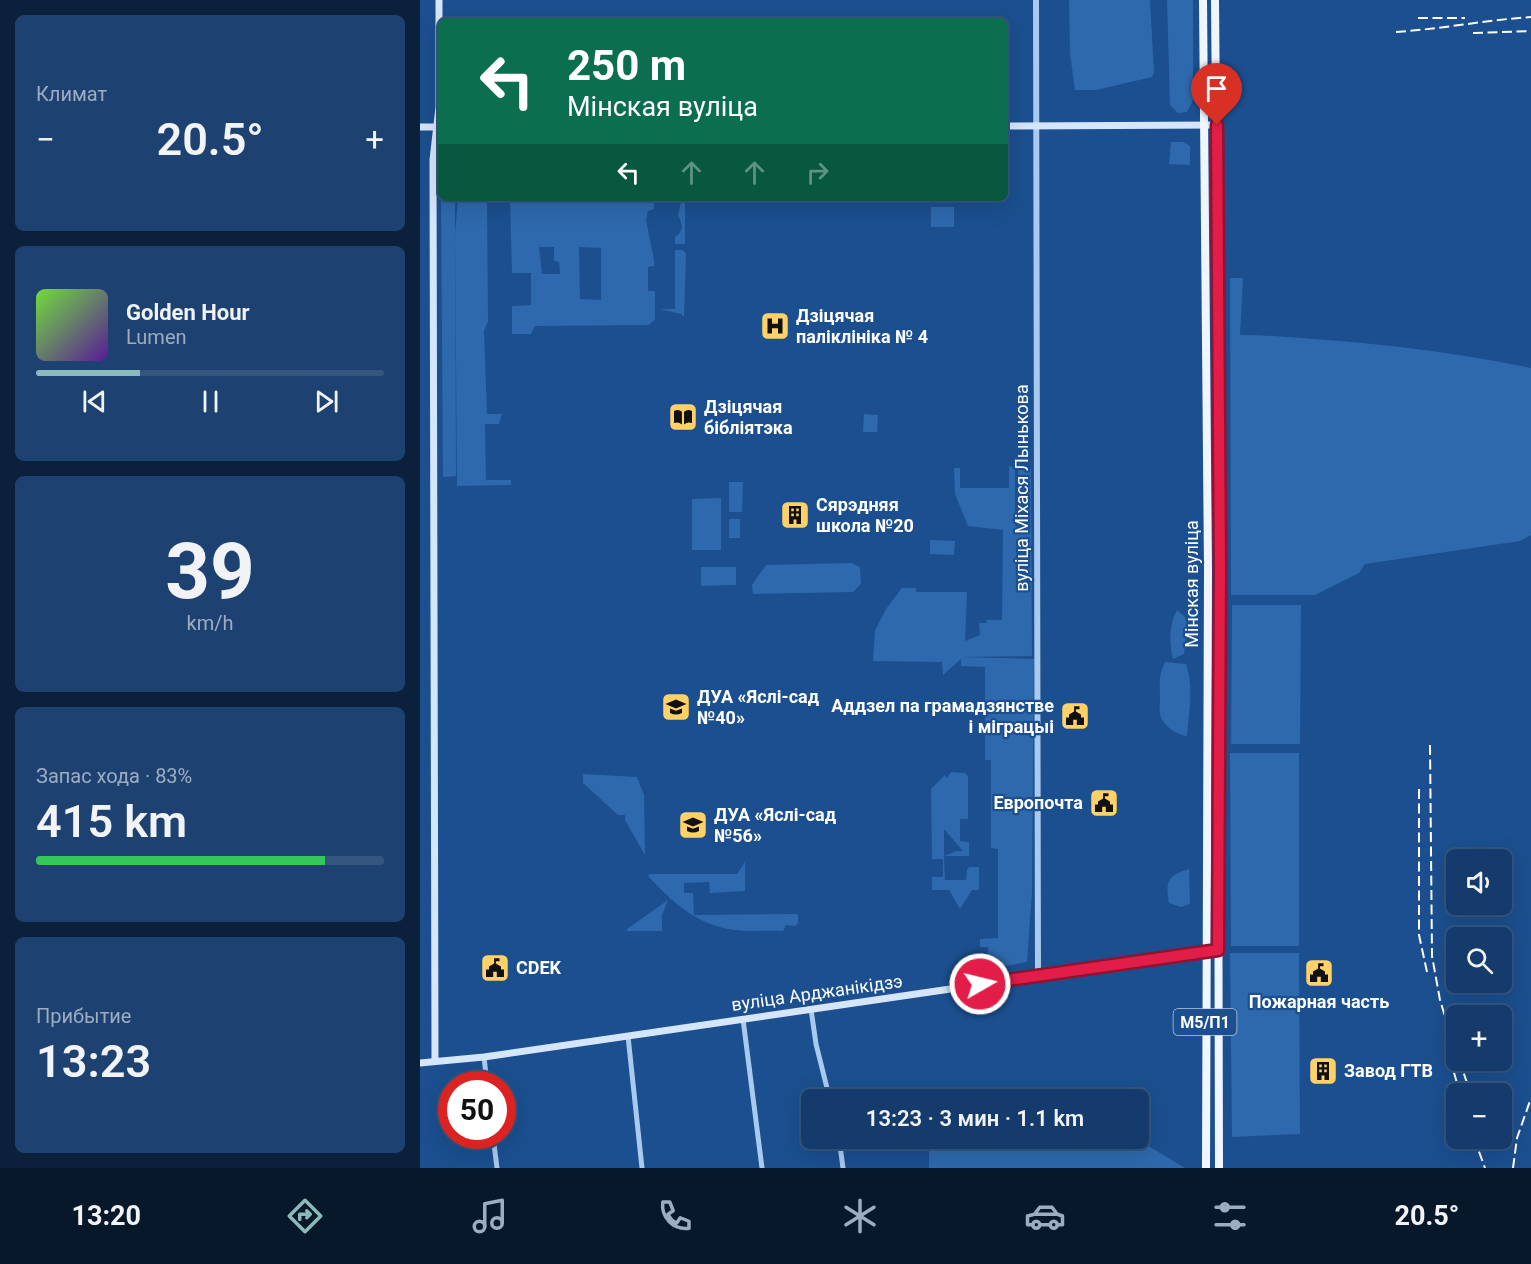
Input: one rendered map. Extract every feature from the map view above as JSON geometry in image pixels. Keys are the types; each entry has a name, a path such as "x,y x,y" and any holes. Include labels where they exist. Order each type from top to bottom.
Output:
{"main road":[{"path":"439,0 439,18"},
{"name":"Мінская вуліца","path":"1203,0 1207,654 1206,1168"},
{"name":"Мінская вуліца","path":"1215,0 1219,272 1219,1168"},
{"path":"1008,126 1217,125"},
{"path":"420,127 438,127"},
{"path":"435,1061 432,371 433,160 438,132"},
{"path":"1206,272 1219,272"},
{"path":"1207,654 1211,649 1219,652"},
{"name":"вуліца Арджанікідзэ","path":"420,1063 484,1057 1218,950"}],"street":[{"name":"вуліца Міхася Лынькова","path":"1036,0 1038,975"},
{"path":"811,1009 816,1044 827,1089"},
{"path":"743,1019 762,1168"},
{"path":"628,1036 642,1168"},
{"path":"484,1057 486,1071"},
{"path":"495,1149 497,1168"},
{"path":"840,1149 843,1168"}],"shaded area":[{"path":"1069,0 1150,0 1154,72 1152,77 1096,90 1075,90 1070,53"},
{"path":"1167,0 1193,0 1193,100 1187,112 1178,113 1170,105"},
{"path":"1171,142 1183,142 1190,146 1190,165 1169,164"},
{"path":"441,201 455,201 456,476 443,477"},
{"path":"458,201 487,201 488,321 484,331 487,414 502,414 499,424 485,424 486,480 511,480 511,485 457,486 455,236"},
{"path":"510,201 654,201 654,209 648,211 646,220 654,260 654,266 648,267 648,291 655,291 655,319 649,325 535,326 531,334 512,334 512,306 531,305 531,273 512,273","holes":["539,247 554,247 554,261 559,262 560,274 542,274","579,247 601,248 601,300 580,299"]},
{"path":"679,201 685,201 685,244 675,244 675,237 682,227 678,215 681,203"},
{"path":"931,207 954,207 954,227 931,227"},
{"path":"675,250 682,250 686,253 684,317 681,314 660,309 675,309"},
{"path":"1230,278 1243,278 1240,335 1395,346 1531,368 1531,535 1520,541 1365,564 1359,573 1315,595 1231,595"},
{"path":"864,414 878,415 877,432 863,432"},
{"path":"1009,466 1015,467 1015,526 1018,526 1018,467 1031,469 1032,656 961,657 1034,659 1032,892 1027,962 989,969 988,947 980,947 980,939 998,938 998,849 991,848 991,760 985,760 985,667 961,666 961,659 943,675 942,662 873,661 875,630 886,609 902,588 916,588 916,592 967,592 965,641 980,635 979,623 986,623 987,620 1002,620 1003,530 968,526 955,494 954,468 960,468 960,488 1009,488"},
{"path":"729,482 743,482 742,512 729,512"},
{"path":"721,498 721,550 692,550 692,499"},
{"path":"729,519 740,519 740,538 729,538"},
{"path":"930,540 955,541 954,555 930,554"},
{"path":"851,563 860,567 861,584 853,592 753,594 752,585 766,565"},
{"path":"701,567 736,567 736,585 701,586"},
{"path":"1232,605 1301,605 1300,744 1231,744"},
{"path":"1177,610 1188,620 1184,654 1173,659 1170,634"},
{"path":"1165,662 1186,664 1190,690 1187,736 1170,729 1161,717 1160,680"},
{"path":"1230,753 1299,753 1299,946 1231,946"},
{"path":"951,772 965,773 968,776 968,819 960,819 960,841 969,842 969,856 944,856 945,880 966,880 969,867 979,867 979,890 972,890 960,909 949,890 932,890 932,877 943,877 943,859 932,859 931,789 945,775 947,778","holes":["944,829 963,851 944,856"]},
{"path":"583,774 637,777 644,795 645,855 625,820 625,815 618,815 583,783"},
{"path":"745,862 745,891 710,893 709,882 684,883 684,893 693,893 694,915 798,914 798,923 795,926 786,925 783,931 747,931 709,924 687,911 676,903 648,876 650,874 737,874"},
{"path":"1189,869 1190,904 1181,907 1169,903 1167,889 1170,880 1176,874"},
{"path":"668,900 662,915 662,931 627,931 627,929"},
{"path":"1230,953 1299,953 1300,1134 1232,1137"},
{"path":"1149,1146 1185,1168 929,1168 929,1149 1149,1149"}],"railway":[{"path":"1396,32 1531,17"},
{"path":"1418,18 1465,18"},
{"path":"1473,33 1531,31"},
{"path":"1430,745 1432,956 1446,1020"},
{"path":"1419,789 1419,935 1427,972"},
{"path":"1454,1071 1457,1083"},
{"path":"1463,1071 1467,1083"},
{"path":"1513,1168 1517,1138 1531,1098"},
{"path":"1478,1149 1485,1168"}],"place":[{"name":"Дзіцячая паліклініка № 4","path":"775,326"},
{"name":"Дзіцячая бібліятэка","path":"683,417"},
{"name":"Сярэдняя школа №20","path":"795,515"},
{"name":"ДУА «Яслі-сад №40»","path":"676,707"},
{"name":"Аддзел па грамадзянстве і міграцыі","path":"1075,716"},
{"name":"Европочта","path":"1104,803"},
{"name":"ДУА «Яслі-сад №56»","path":"693,825"},
{"name":"CDEK","path":"495,968"},
{"name":"Пожарная часть","path":"1319,973"},
{"name":"Завод ГТВ","path":"1323,1071"}],"route":[{"path":"980,984 1218,950 1220,571 1217,125"}]}
